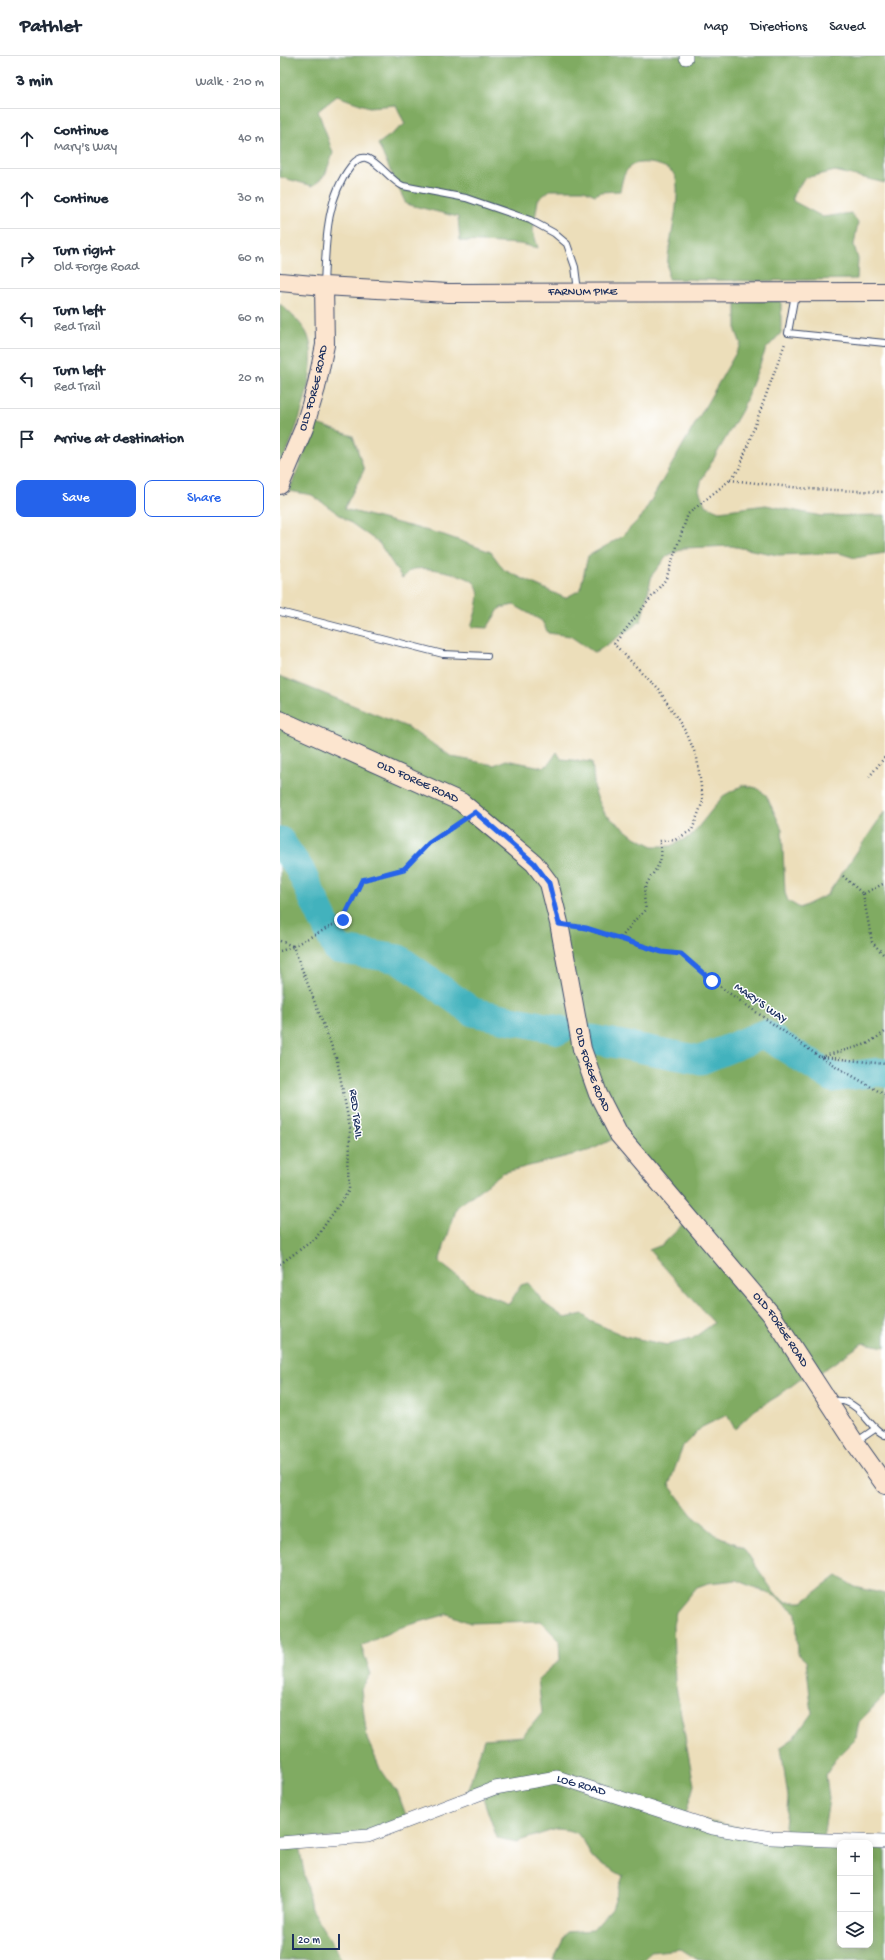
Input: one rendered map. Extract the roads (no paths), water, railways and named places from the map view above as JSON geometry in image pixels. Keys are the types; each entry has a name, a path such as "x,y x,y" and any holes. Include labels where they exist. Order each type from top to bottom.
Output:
{"street":[{"name":"FARNUM PIKE","path":"280,282 448,293 885,292"},
{"name":"OLD FORGE ROAD","path":"280,485 304,428 316,388 325,345 324,286"},
{"name":"OLD FORGE ROAD","path":"280,720 461,802 475,812 534,863 549,883 559,924 582,1049 598,1094 618,1135 771,1314 827,1402 885,1485"},
{"name":"LOG ROAD","path":"280,1843 368,1836 446,1808 495,1788 556,1777 712,1828 771,1838 885,1842"}],"lane":[{"path":"324,286 326,250 331,210 335,196 345,173 355,161 361,158 368,158 396,183 403,186 466,198 530,220 554,233 567,244 575,267 579,293"},
{"path":"795,293 788,333 885,343"},
{"path":"280,612 443,654 487,656"},
{"path":"827,1402 845,1401 856,1407 875,1429 885,1435"},
{"path":"855,1443 875,1429"}],"waterway":[{"path":"280,841 300,870 337,949 399,959 473,1012 560,1030"},
{"path":"591,1039 701,1060 764,1034 833,1078 878,1072 885,1073"}]}
